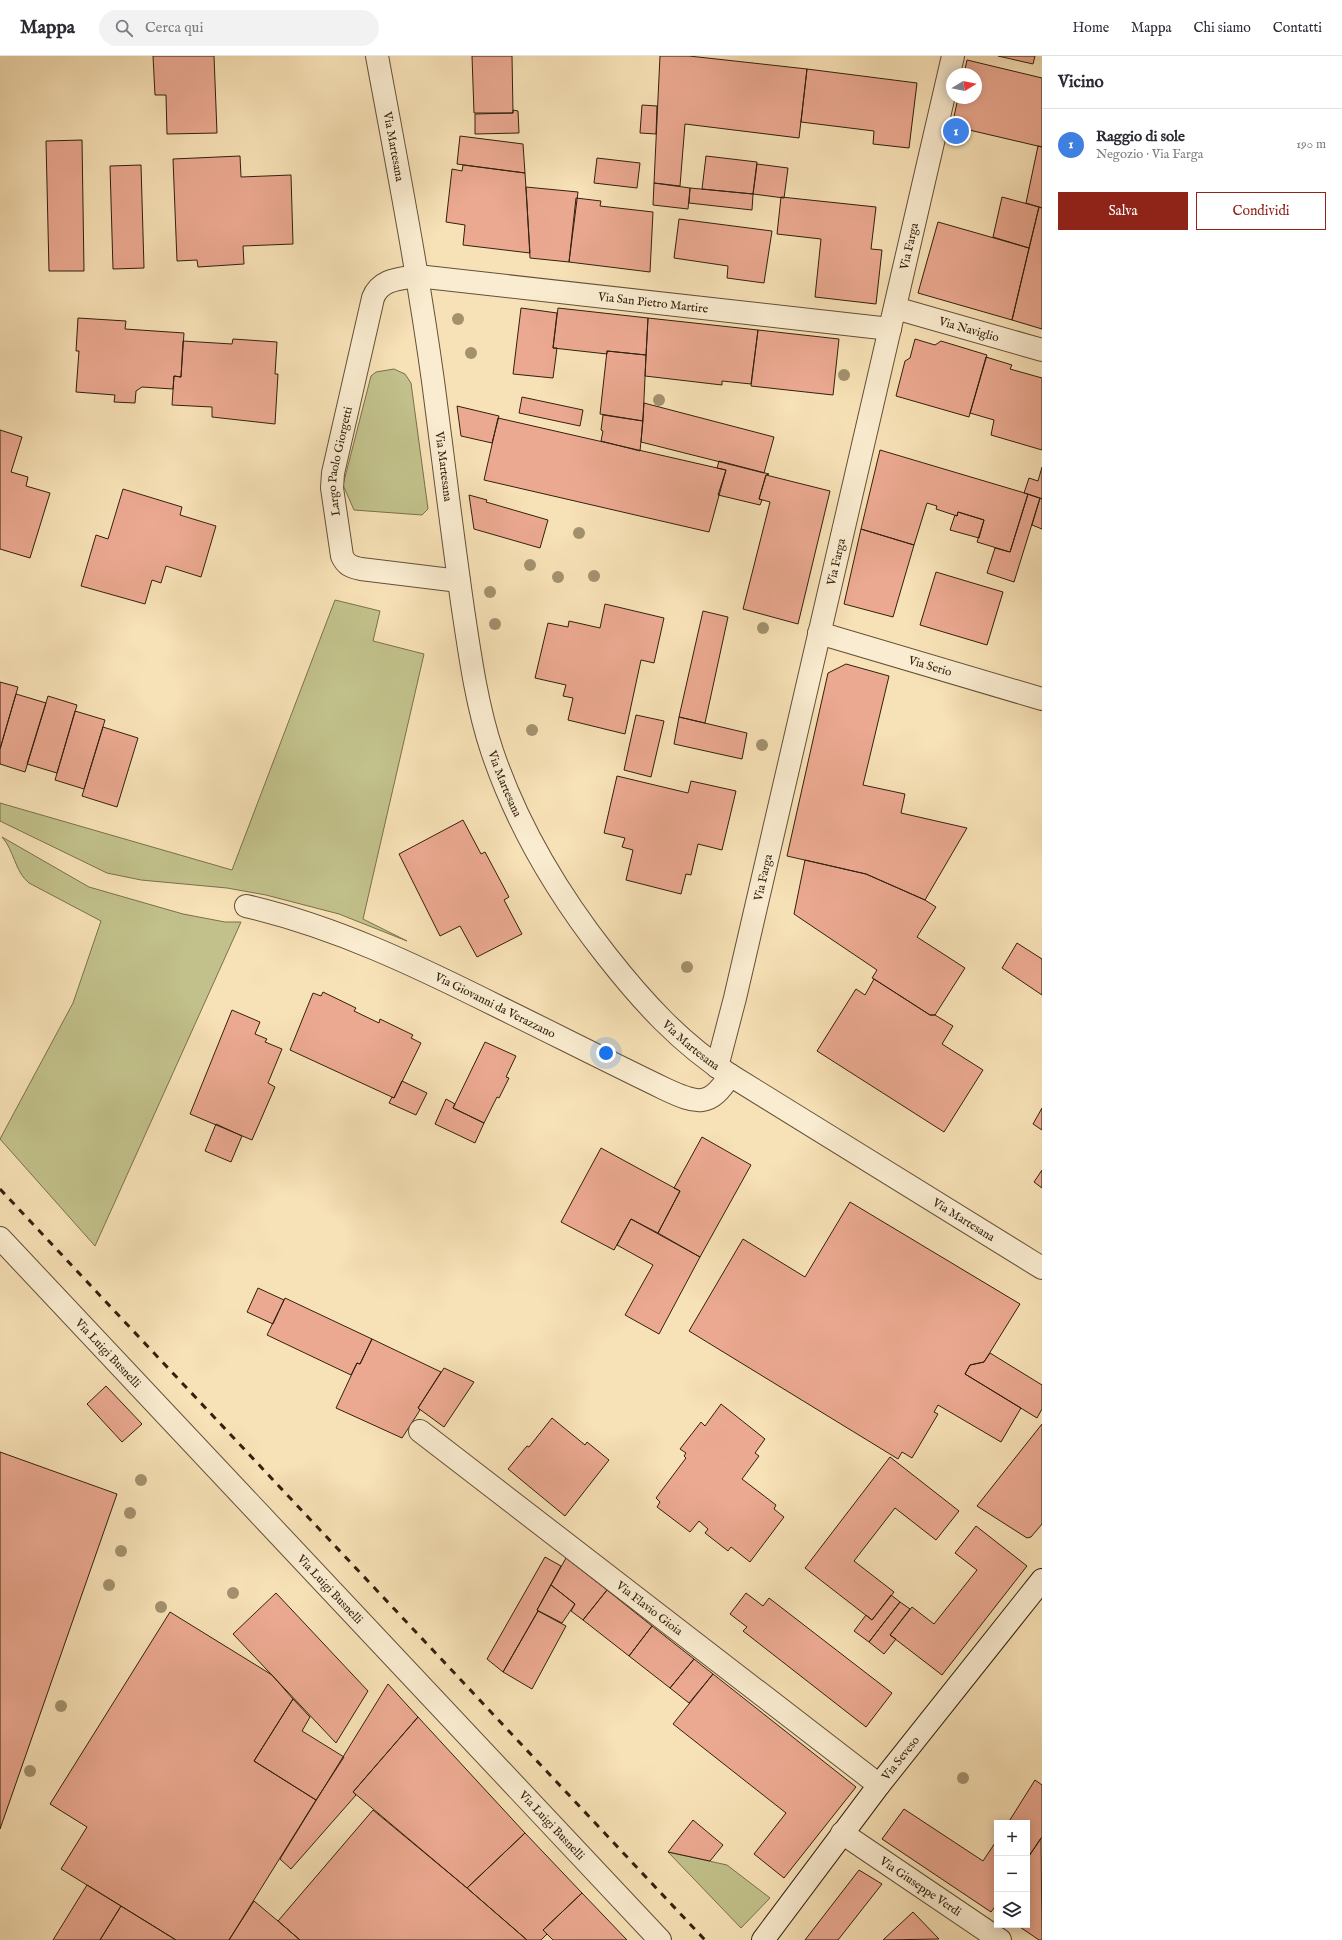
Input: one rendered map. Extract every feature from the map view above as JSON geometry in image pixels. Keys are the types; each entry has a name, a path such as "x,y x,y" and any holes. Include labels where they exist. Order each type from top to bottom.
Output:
{"street":[{"name":"Via Martesana","path":"377,56 417,276 434,387 468,645 491,749 508,795 532,843 578,917 628,983 661,1019 692,1048 724,1071 1042,1268"},
{"name":"Via Farga","path":"724,1071 735,998 953,56"},
{"name":"Via San Pietro Martire","path":"417,276 890,329"},
{"name":"Largo Paolo Giorgetti","path":"417,276 394,279 383,284 376,290 334,460 332,488 342,556 345,562 360,569 459,582"},
{"name":"Via Naviglio","path":"895,308 1042,350"},
{"name":"Via Serio","path":"819,633 1020,694 1042,699"},
{"path":"1020,694 1042,706"},
{"name":"Via Giovanni da Verazzano","path":"246,906 310,924 368,945 422,968 664,1089 687,1098 701,1100 712,1098 719,1091 724,1071"},
{"name":"Via Luigi Busnelli","path":"0,1238 660,1940"},
{"name":"Via Flavio Gioia","path":"420,1431 879,1785"},
{"name":"Via Seveso","path":"763,1940 879,1785 1042,1580"},
{"name":"Via Giuseppe Verdi","path":"842,1833 1000,1940"}],"shaded area":[{"path":"394,369 405,374 411,383 428,509 422,515 354,510 343,485 371,376 376,372"},
{"path":"335,600 380,611 373,641 424,654 363,919 407,941 339,914 266,895 227,888 141,880 107,873 0,821 0,803 232,870"},
{"path":"2,837 89,887 183,914 225,922 241,922 95,1246 0,1139 73,1003 101,921 29,883 17,867 6,842"},
{"path":"668,1852 727,1865 770,1898 741,1928"}],"building":[{"path":"153,56 214,56 217,133 167,134 166,95 155,95"},
{"path":"472,56 512,56 513,113 474,113"},
{"path":"660,56 689,56 807,69 799,138 685,124 680,186 654,183"},
{"path":"998,56 1035,56 1033,64"},
{"path":"967,60 1042,78 1042,147 952,126 957,104 982,104 982,68 965,68"},
{"path":"807,69 917,83 909,148 873,144 874,131 801,122"},
{"path":"642,105 657,106 656,134 640,133"},
{"path":"513,110 518,111 519,133 475,134 475,114 513,113"},
{"path":"460,136 523,144 525,173 457,164"},
{"path":"82,140 84,271 49,271 46,141"},
{"path":"1038,146 1042,147 1042,208 1026,203"},
{"path":"240,156 241,177 291,175 293,244 243,246 244,264 198,267 197,260 177,261 173,159"},
{"path":"706,156 757,162 753,194 702,189"},
{"path":"597,158 640,163 637,188 594,183"},
{"path":"757,164 788,168 784,198 753,194"},
{"path":"141,165 144,268 113,269 110,166"},
{"path":"463,165 525,173 530,253 463,245 465,225 446,222 452,169 462,171"},
{"path":"654,183 690,188 688,209 653,205"},
{"path":"526,187 578,192 569,262 530,258"},
{"path":"690,188 753,194 752,210 689,203"},
{"path":"781,197 876,207 871,249 882,250 876,304 815,297 821,239 777,234"},
{"path":"1002,197 1039,207 1029,248 993,237"},
{"path":"576,198 601,201 600,206 653,212 650,272 569,262"},
{"path":"1039,207 1042,208 1042,329 1012,320"},
{"path":"679,219 772,231 764,283 727,278 728,266 674,258"},
{"path":"938,222 1029,248 1012,320 918,293"},
{"path":"521,308 557,313 553,348 557,348 553,378 513,374"},
{"path":"558,308 648,318 646,355 607,351 607,354 553,348"},
{"path":"78,318 126,321 125,329 184,333 181,377 174,376 173,389 142,387 136,391 135,403 114,402 115,395 76,392 79,351 76,351"},
{"path":"648,318 758,330 751,384 722,381 722,385 645,376"},
{"path":"758,330 839,339 833,395 751,386"},
{"path":"233,339 277,342 275,374 278,374 275,424 212,417 212,407 172,405 174,376 181,377 183,341 232,344"},
{"path":"915,339 935,345 941,341 987,355 969,417 896,396 905,361 910,358"},
{"path":"607,351 646,355 643,421 600,414"},
{"path":"986,357 1012,365 1010,369 1042,378 1042,450 991,435 994,420 970,413"},
{"path":"522,397 583,410 580,426 519,413"},
{"path":"644,403 774,437 764,473 641,442"},
{"path":"457,406 499,416 492,443 461,436"},
{"path":"603,415 643,421 640,451 601,441 603,431 601,430"},
{"path":"498,418 726,470 709,532 484,480"},
{"path":"0,430 22,437 11,472 28,477 26,486 50,493 30,558 0,549"},
{"path":"880,450 1028,494 1010,552 977,542 984,520 958,512 957,516 936,509 937,506 927,503 914,545 861,529"},
{"path":"719,461 769,474 766,475 759,499 762,500 760,505 718,495 726,470 717,468"},
{"path":"1042,467 1042,499 1024,493 1029,478 1038,481"},
{"path":"766,475 830,491 798,624 743,609 770,502 759,499"},
{"path":"123,489 182,507 180,515 216,526 201,577 166,566 161,583 152,580 145,604 81,586 96,535 108,539"},
{"path":"1028,494 1040,498 1014,582 987,573 995,548 1010,552"},
{"path":"469,495 487,500 486,502 548,520 540,548 474,529"},
{"path":"1040,498 1042,499 1042,529 1032,525"},
{"path":"958,512 984,520 979,538 950,530 955,515 957,516"},
{"path":"861,529 914,545 893,617 844,604"},
{"path":"936,572 1003,592 987,645 920,625"},
{"path":"605,604 664,618 654,663 641,660 625,734 568,720 573,698 563,696 566,685 535,678 548,623 568,627 569,621 600,628"},
{"path":"703,611 728,617 705,723 679,717"},
{"path":"846,664 889,676 863,785 905,794 901,813 967,828 925,900 866,874 787,856 828,673"},
{"path":"0,682 18,687 0,749"},
{"path":"16,694 46,703 25,772 0,764 0,749"},
{"path":"48,696 77,705 57,773 27,764"},
{"path":"75,711 105,720 84,789 55,780"},
{"path":"636,715 664,721 651,777 624,770"},
{"path":"679,717 747,733 742,759 674,744"},
{"path":"103,727 138,738 117,807 82,796"},
{"path":"617,776 688,793 691,781 736,791 722,850 698,844 691,875 686,874 681,894 626,880 633,850 622,847 625,838 604,833"},
{"path":"463,820 481,854 485,852 509,897 504,900 522,934 477,957 460,926 440,936 399,854"},
{"path":"805,860 866,874 925,900 936,907 917,937 965,968 935,1015 930,1015 872,978 877,970 794,914"},
{"path":"1017,943 1042,959 1042,995 1002,968"},
{"path":"874,979 930,1015 935,1015 953,1026 942,1044 983,1070 944,1132 817,1051 856,989 865,995"},
{"path":"323,992 356,1008 354,1011 379,1023 380,1019 413,1035 411,1038 421,1043 394,1098 290,1050 313,993 321,996"},
{"path":"232,1010 260,1022 255,1034 267,1039 265,1042 282,1049 268,1083 275,1087 252,1140 190,1114"},
{"path":"485,1042 516,1056 506,1077 509,1078 499,1098 497,1097 484,1123 453,1108"},
{"path":"402,1081 427,1093 416,1115 389,1103 392,1097 394,1098"},
{"path":"446,1099 455,1104 453,1108 484,1123 475,1143 435,1124"},
{"path":"1042,1108 1042,1130 1033,1124"},
{"path":"216,1124 242,1136 231,1162 205,1151"},
{"path":"702,1137 751,1165 700,1257 658,1233 680,1191 674,1188"},
{"path":"601,1148 680,1191 658,1233 631,1219 614,1250 561,1222"},
{"path":"1042,1170 1042,1188 1034,1182"},
{"path":"850,1202 1020,1304 984,1362 970,1365 965,1374 1021,1408 1001,1442 938,1405 934,1412 938,1414 912,1458 902,1452 898,1459 689,1331 743,1239 805,1277"},
{"path":"631,1219 700,1257 659,1334 625,1315 653,1265 617,1245"},
{"path":"258,1288 284,1300 273,1324 247,1312"},
{"path":"285,1298 372,1339 360,1364 357,1363 351,1375 267,1335"},
{"path":"372,1339 441,1372 418,1408 420,1410 402,1438 336,1408 357,1363 360,1364"},
{"path":"990,1353 1042,1385 1042,1409 1037,1418 965,1374 970,1365 984,1362"},
{"path":"444,1368 474,1382 444,1427 418,1408"},
{"path":"106,1386 142,1424 122,1442 87,1404"},
{"path":"721,1404 765,1439 755,1453 759,1456 742,1479 776,1505 774,1509 784,1517 750,1562 731,1547 728,1551 705,1533 708,1529 699,1521 690,1532 657,1507 660,1502 656,1498 686,1458 684,1456 686,1453 680,1449 701,1422 705,1426"},
{"path":"552,1418 585,1445 587,1442 609,1460 565,1516 508,1469 527,1446 529,1447"},
{"path":"1042,1424 1042,1524 1031,1537 1027,1538 977,1506"},
{"path":"0,1452 117,1494 0,1829"},
{"path":"890,1457 959,1511 936,1540 895,1508 854,1561 894,1592 872,1620 805,1568"},
{"path":"976,1526 1027,1566 942,1675 890,1635 912,1607 934,1624 977,1570 955,1553"},
{"path":"545,1557 561,1566 537,1610 538,1611 503,1672 487,1659"},
{"path":"566,1558 607,1590 583,1620 571,1611 575,1604 551,1585"},
{"path":"551,1585 575,1604 562,1623 537,1610"},
{"path":"607,1590 652,1626 629,1656 583,1620"},
{"path":"276,1593 368,1691 336,1743 233,1634"},
{"path":"746,1593 763,1606 769,1598 892,1693 866,1727 743,1631 747,1627 730,1614"},
{"path":"891,1595 900,1602 869,1642 854,1631 866,1615 872,1620"},
{"path":"900,1602 910,1609 890,1635 896,1639 884,1654 869,1642"},
{"path":"538,1611 566,1626 532,1689 503,1672"},
{"path":"170,1612 272,1675 293,1699 254,1761 316,1800 229,1940 176,1940 61,1869 87,1827 50,1804"},
{"path":"652,1626 694,1659 670,1688 629,1656"},
{"path":"694,1659 713,1674 689,1703 670,1688"},
{"path":"713,1674 856,1787 784,1878 754,1854 786,1813 673,1724"},
{"path":"388,1684 418,1717 353,1792 356,1795 291,1869 280,1859"},
{"path":"293,1699 310,1717 302,1731 344,1757 316,1800 254,1761"},
{"path":"418,1717 525,1833 467,1888 353,1792"},
{"path":"1035,1780 1042,1785 1042,1837 1030,1855 1030,1820 1010,1820"},
{"path":"904,1809 983,1861 994,1844 994,1908 991,1912 882,1839"},
{"path":"373,1810 527,1940 300,1940 278,1921"},
{"path":"693,1820 723,1845 710,1861 668,1852"},
{"path":"525,1833 582,1893 543,1930 547,1934 541,1940 527,1940 467,1888"},
{"path":"1041,1838 1042,1940 1039,1940 1021,1928 1030,1928 1030,1854"},
{"path":"859,1870 882,1884 838,1940 805,1940"},
{"path":"87,1885 121,1906 100,1940 53,1940"},
{"path":"582,1893 627,1940 553,1940 543,1930"},
{"path":"254,1901 278,1921 300,1940 229,1940"},
{"path":"121,1906 176,1940 100,1940"},
{"path":"913,1912 939,1939 883,1940"}],"railway":[{"path":"0,1189 705,1940"}],"place":[{"name":"Raggio di sole","path":"956,131"}]}
